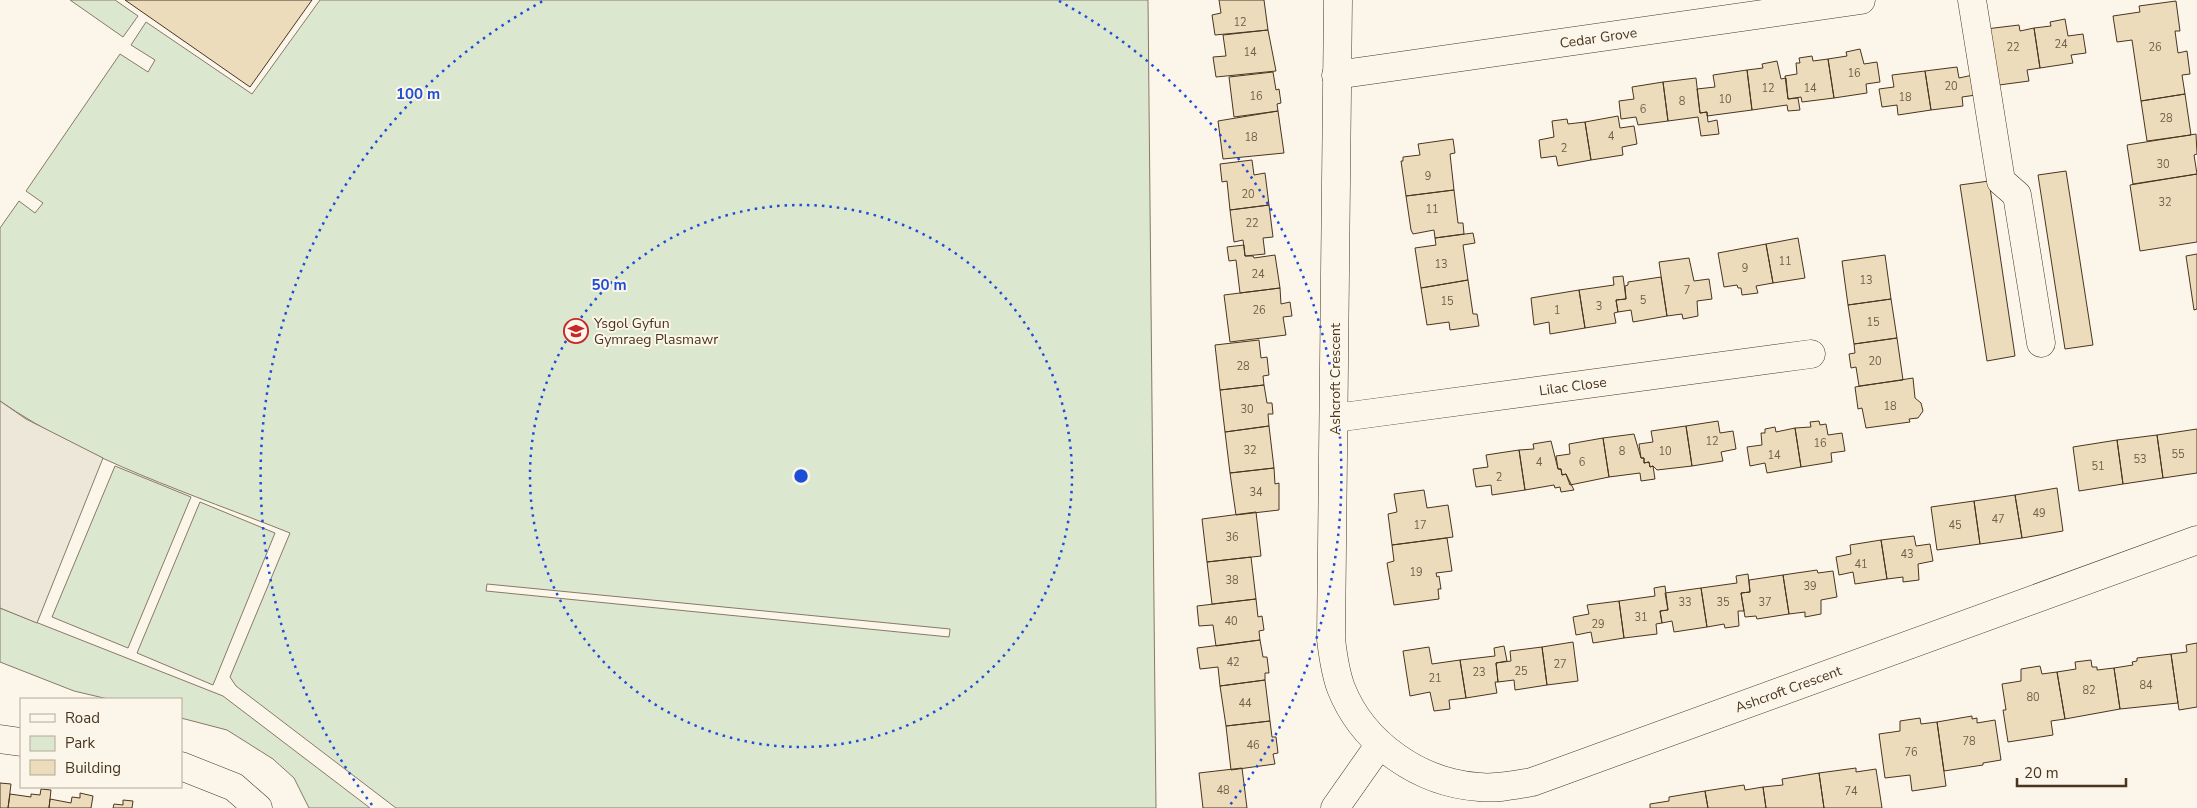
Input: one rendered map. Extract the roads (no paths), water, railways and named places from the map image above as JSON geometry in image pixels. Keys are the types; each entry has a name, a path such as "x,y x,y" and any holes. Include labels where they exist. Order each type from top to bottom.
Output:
{"street":[{"name":"Ashcroft Crescent","path":"1338,0 1332,647 1341,688 1352,710 1380,744 1406,764 1429,776 1454,784 1480,787 1532,782 2197,540"},
{"name":"Cedar Grove","path":"1336,75 1861,0"},
{"path":"1972,0 2001,181 2017,195 2040,343"},
{"name":"Lilac Close","path":"1335,418 1811,354"},
{"path":"0,739 20,742"},
{"path":"1335,808 1380,744"},
{"path":"182,766 234,787 258,808"}],"place":[{"name":"Ysgol Gyfun Gymraeg Plasmawr","path":"576,331"}]}
